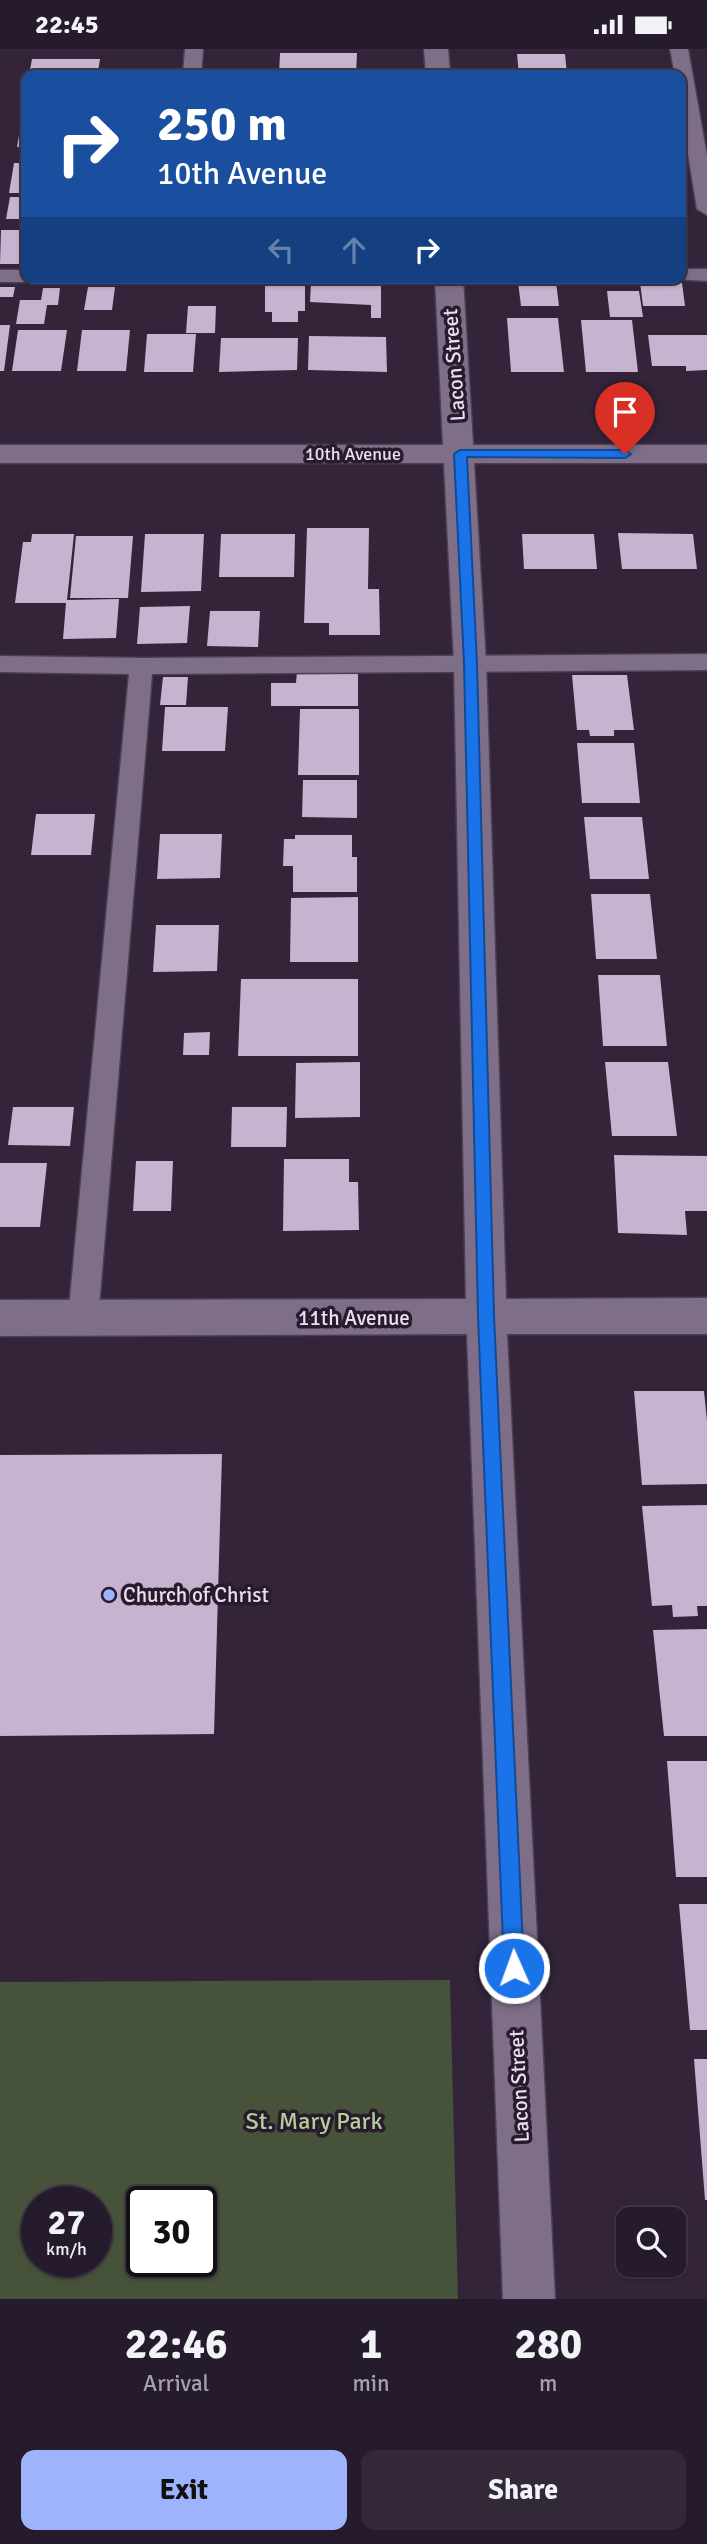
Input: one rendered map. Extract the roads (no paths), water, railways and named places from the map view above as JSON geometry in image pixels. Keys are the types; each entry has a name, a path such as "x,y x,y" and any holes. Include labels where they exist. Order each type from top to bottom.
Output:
{"street":[{"path":"436,49 438,70"},
{"name":"Lacon Street","path":"449,284 470,663 486,1316 529,2299"},
{"name":"10th Avenue","path":"0,454 707,454"},
{"name":"11th Avenue","path":"0,1318 707,1316"}],"lane":[{"path":"192,70 194,49"},
{"path":"679,49 683,70"},
{"path":"686,89 707,209"},
{"path":"686,275 707,275"},
{"path":"0,276 21,276"},
{"path":"0,664 141,666 707,662"},
{"path":"83,1319 141,666"}],"place":[{"name":"Church of Christ","path":"109,1595"}],"park label":[{"name":"St. Mary Park","path":"314,2121"}]}
